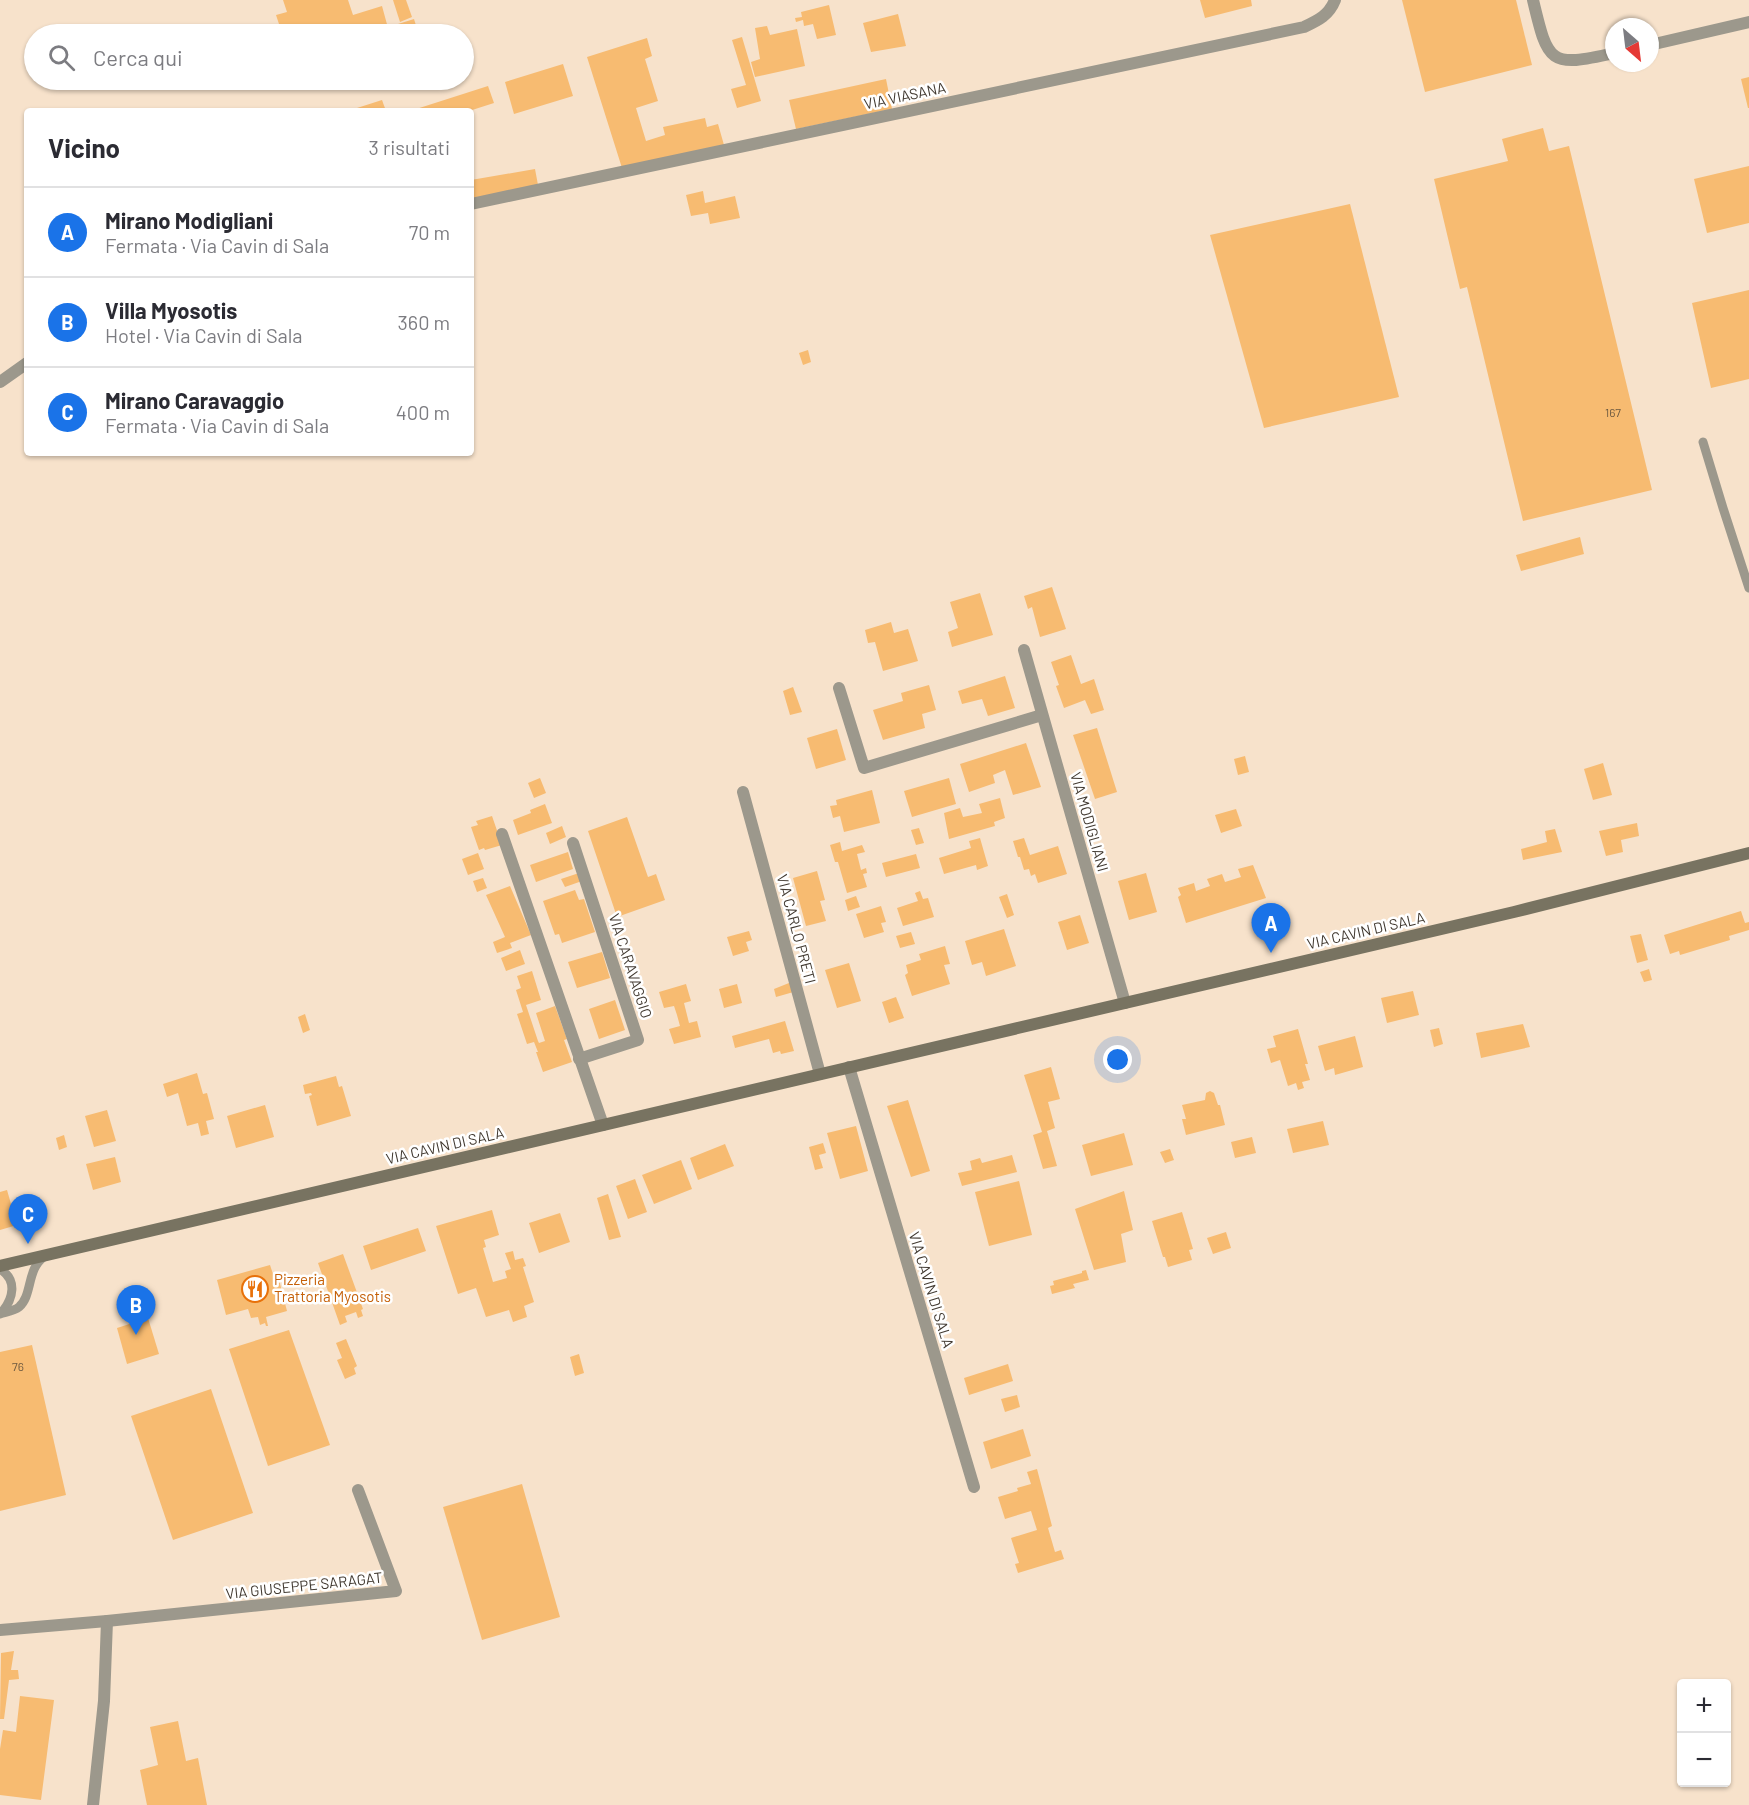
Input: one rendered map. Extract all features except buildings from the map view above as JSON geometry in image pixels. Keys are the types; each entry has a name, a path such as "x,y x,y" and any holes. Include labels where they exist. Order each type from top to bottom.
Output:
{"main road":[{"name":"VIA CAVIN DI SALA","path":"0,1268 1514,912 1747,851"}],"street":[{"name":"VIA VIASANA","path":"474,203 1305,27 1321,19 1330,11 1335,0"},
{"path":"1533,0 1545,47 1552,55 1573,61 1605,55"},
{"path":"1659,43 1749,22"},
{"path":"0,382 24,365"},
{"name":"VIA MODIGLIANI","path":"1024,650 1125,1003"},
{"path":"839,688 864,768 1042,714"},
{"name":"VIA CARLO PRETI","path":"743,792 820,1074"},
{"path":"502,834 603,1125"},
{"name":"VIA CARAVAGGIO","path":"573,843 638,1040 579,1059"},
{"name":"VIA CAVIN DI SALA","path":"849,1067 974,1487"},
{"name":"VIA GIUSEPPE SARAGAT","path":"0,1630 396,1591 358,1490"},
{"path":"93,1805 104,1701 107,1621"}],"lane":[{"path":"1703,442 1749,588"},
{"name":"VIA CAVIN DI SALA","path":"0,1314 20,1306 34,1267 48,1255"},
{"name":"VIA CAVIN DI SALA","path":"0,1268 9,1277 12,1294 9,1304 0,1314"}],"place":[{"name":"Mirano Modigliani","path":"1271,953"},
{"name":"Mirano Caravaggio","path":"28,1244"},
{"name":"Pizzeria Trattoria Myosotis","path":"255,1289"},
{"name":"Villa Myosotis","path":"136,1335"}]}
